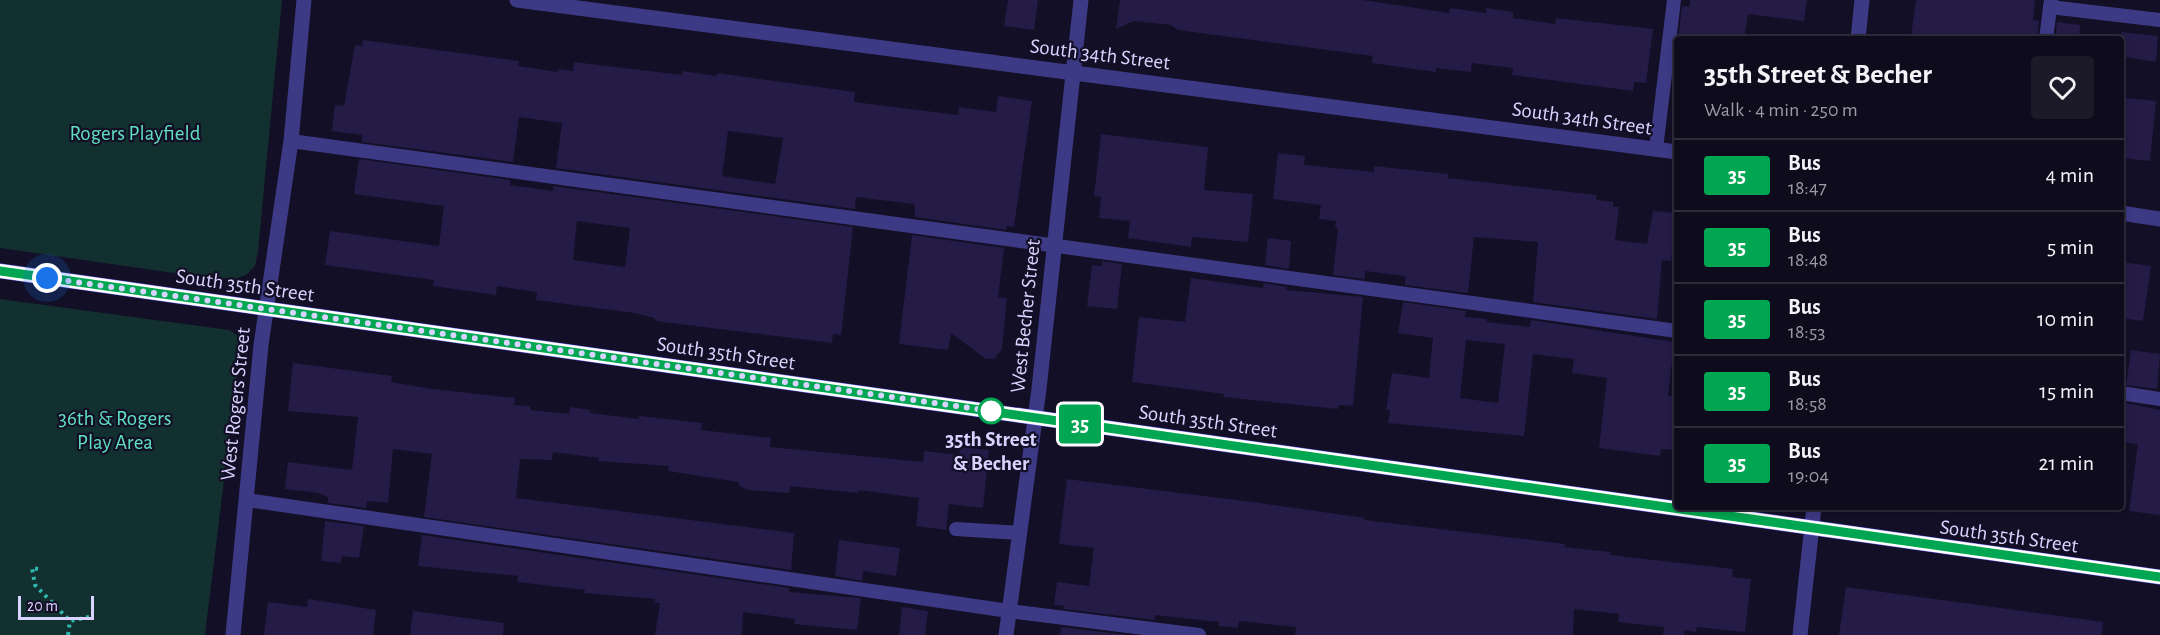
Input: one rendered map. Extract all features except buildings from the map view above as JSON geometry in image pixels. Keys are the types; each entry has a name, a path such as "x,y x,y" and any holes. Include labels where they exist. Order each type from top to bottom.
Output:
{"main road":[{"name":"South 35th Street","path":"0,271 1035,416 1674,510"},
{"name":"South 35th Street","path":"1675,510 2160,577"}],"street":[{"name":"West Rogers Street","path":"233,635 266,310 291,141 304,0"},
{"name":"South 34th Street","path":"517,0 1674,152"},
{"name":"West Becher Street","path":"1006,635 1035,416 1081,0"},
{"path":"1858,36 1862,0"},
{"path":"2124,213 2160,219"},
{"path":"1800,635 1814,510"}],"lane":[{"path":"1656,150 1674,0"},
{"path":"2046,36 2050,4 2160,20"},
{"path":"291,141 1674,331"},
{"path":"2124,393 2160,399"},
{"path":"247,500 1009,611 1199,635"},
{"path":"956,529 1020,533"}],"path":[{"path":"38,569 32,568 35,585 70,621"},
{"path":"70,621 93,616"},
{"path":"68,635 70,621"}],"green space":[{"name":"Rogers Playfield","path":"0,0 282,0 258,251 255,266 246,275 235,279 195,276 0,248"},
{"name":"36th & Rogers Play Area","path":"0,299 229,330 238,336 240,349 205,635 0,635"}],"bus line":[{"name":"35","path":"0,271 1035,416 1674,510"},
{"name":"35","path":"1674,510 2160,577"}],"place":[{"name":"35th Street & Becher","path":"991,411"}],"route":[{"path":"47,278 991,411"}]}
